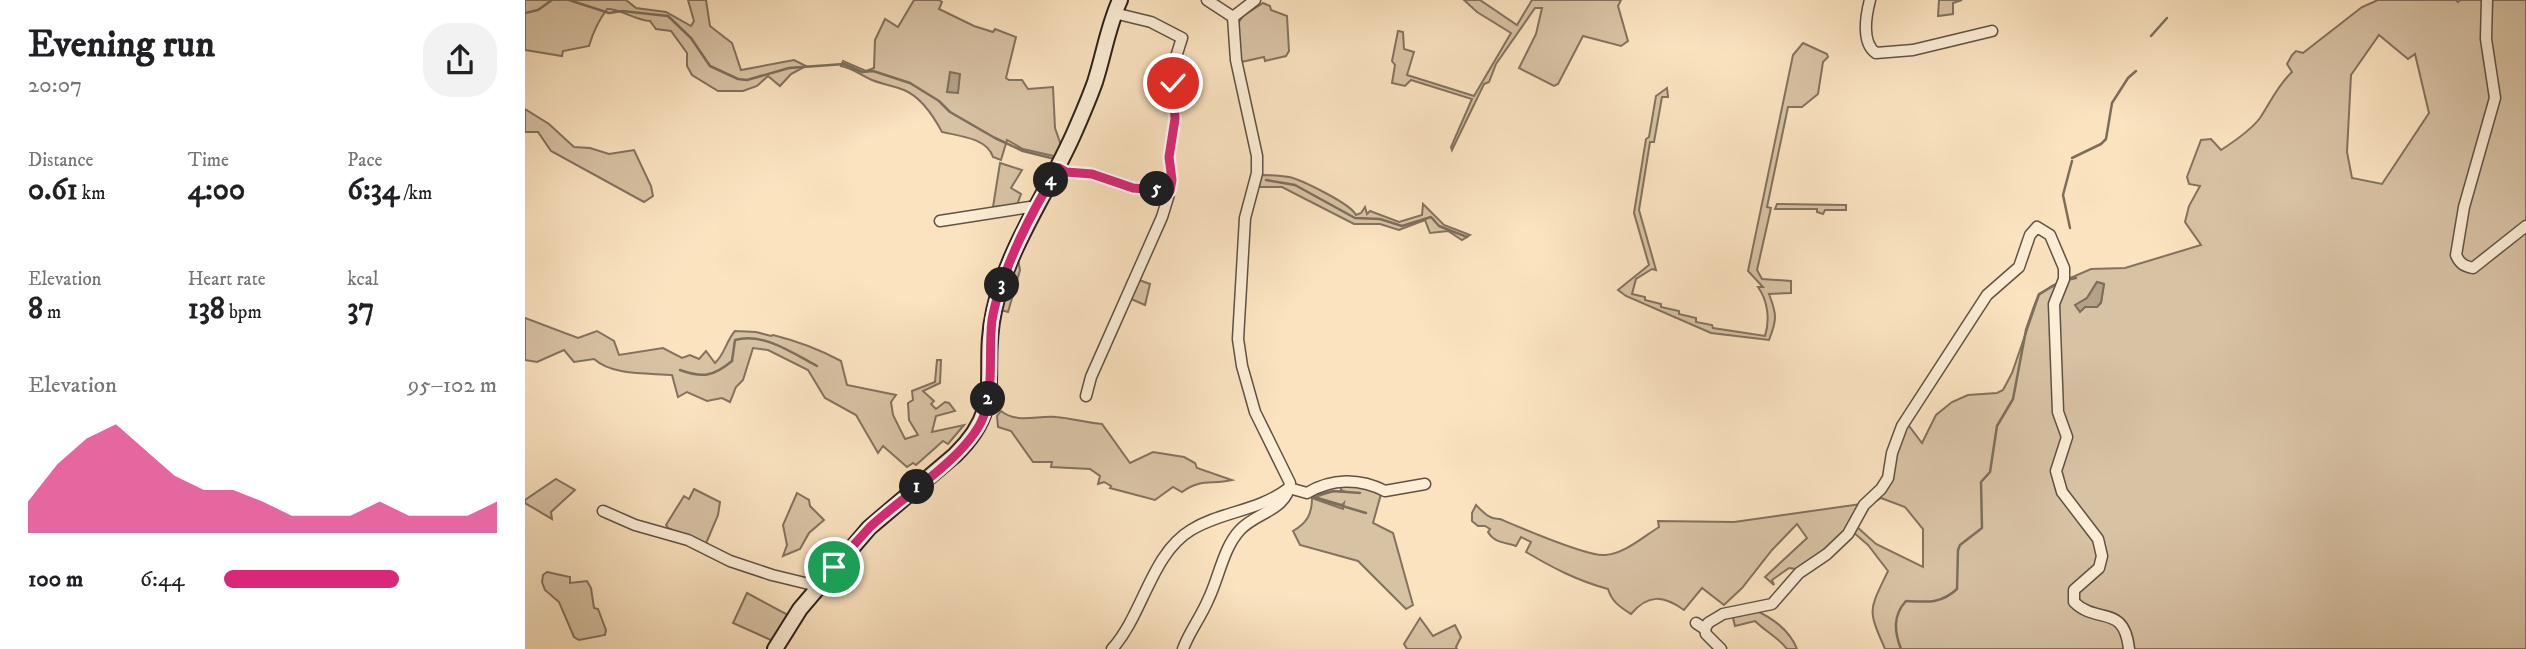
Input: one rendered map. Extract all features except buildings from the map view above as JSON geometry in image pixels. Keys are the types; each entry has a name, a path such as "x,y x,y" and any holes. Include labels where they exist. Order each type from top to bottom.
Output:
{"street":[{"path":"1207,0 1233,16"},
{"path":"1233,16 1255,0"},
{"path":"1870,0 1866,33 1870,49 1875,53 1913,50 1993,31"},
{"path":"2487,0 2486,39 2495,98 2464,207 2456,255 2458,261 2473,268 2526,226"},
{"path":"775,649 800,609 869,528 955,455 976,431 988,400 989,342 994,308 1035,209 1059,168 1095,80 1117,6 1182,38 1173,73 1175,119 1169,157 1172,180 1162,217 1091,377 1086,396"},
{"path":"1183,649 1238,532 1256,516 1278,507 1290,488 1255,412 1241,366 1238,339 1245,218 1257,173 1257,156 1243,101 1236,60 1233,16"},
{"path":"1059,168 1066,172 1092,174 1133,188 1170,191"},
{"path":"940,220 1030,207 1035,209"},
{"path":"1721,649 1700,626 1723,614 1772,604 1799,573 1827,554 1847,534 1864,505 1881,489 1888,478 1896,439 1908,415 1987,295 2019,267 2030,235 2037,227 2050,235 2064,268 2064,279 2054,304 2058,412 2067,437 2056,471 2063,492 2098,540 2102,556 2099,568 2074,590 2074,602 2090,613 2116,620 2126,632 2129,649"},
{"path":"1112,649 1133,621 1153,577 1172,548 1191,530 1267,503 1290,488 1307,493 1325,484 1355,481 1372,484 1385,491 1425,484"},
{"path":"603,512 688,540 772,575 809,583"}],"shaded area":[{"path":"525,0 626,0 636,8 666,12 691,26 694,21 688,0 706,0 710,26 732,43 741,70 794,60 806,66 791,74 780,86 768,76 757,86 743,91 718,91 692,75 687,66 687,53 671,31 656,29 650,21 607,9 589,46 563,51 562,56 525,50"},
{"path":"914,0 939,0 942,2 939,9 974,26 993,32 995,29 1016,37 1006,78 1022,80 1028,89 1053,87 1055,128 1062,148 1058,157 1023,149 1007,140 1001,160 993,157 979,142 942,132 926,108 910,93 841,66 843,61 866,71 874,68 875,40 885,19 898,27"},
{"path":"1464,0 1480,0 1517,25 1532,0 1621,0 1618,6 1628,41 1621,46 1583,36 1558,84 1554,86 1519,68 1536,34 1542,8 1535,8 1496,64 1489,82 1484,84 1452,150 1472,99 1411,80 1405,86 1392,83 1395,65 1392,61 1398,31 1403,32 1404,49 1414,52 1407,75 1474,96 1511,33 1477,12"},
{"path":"1939,0 1962,0 1953,3 1953,14 1938,16"},
{"path":"2378,0 2526,0 2526,649 1885,649 1875,625 1873,610 1888,571 1868,545 1853,532 1865,502 1891,475 1897,443 1906,422 1922,443 1936,415 1952,402 1968,395 1997,393 2003,390 2012,373 2039,295 2052,286 2091,269 2125,268 2201,245 2185,222 2189,206 2200,186 2189,184 2187,177 2201,140 2211,139 2221,150 2247,131 2260,118 2278,88 2292,72 2287,64 2292,55 2296,51 2303,53 2362,7","holes":["2379,35 2408,59 2415,54 2429,113 2382,184 2352,178 2347,152 2351,75","2097,282 2104,284 2101,303 2097,307 2085,307 2080,311 2076,305 2087,298","1881,498 1905,507 1923,529 1923,567 1876,544 1856,526 1867,507"]},
{"path":"1263,3 1270,6 1271,10 1287,16 1289,51 1286,56 1265,61 1264,57 1237,63 1239,22 1243,16"},
{"path":"1803,43 1827,54 1828,57 1823,62 1818,94 1802,107 1788,107 1767,207 1771,208 1757,270 1762,279 1791,281 1791,293 1769,294 1775,317 1769,340 1711,333 1626,296 1618,290 1649,265 1634,213 1656,96 1667,88 1668,97 1662,97 1654,142 1650,142 1639,210 1656,270 1652,269 1636,279 1632,294 1661,304 1661,307 1679,311 1679,314 1696,318 1696,322 1712,325 1713,328 1765,336 1767,311 1758,287 1763,287 1748,271 1793,55"},
{"path":"950,72 960,74 958,93 947,92"},
{"path":"525,109 549,124 574,147 590,148 609,154 634,150 653,196 644,202 551,151 538,132 525,132"},
{"path":"1000,163 1022,170 1011,188 1021,194 1017,205 993,207"},
{"path":"1261,175 1295,179 1336,199 1356,215 1365,207 1367,214 1370,211 1399,222 1422,215 1423,204 1444,225 1470,235 1462,240 1448,231 1430,233 1425,220 1399,230 1380,224 1354,224 1282,187 1259,187"},
{"path":"1777,204 1846,205 1846,210 1825,210 1823,214 1817,212 1817,209 1775,209"},
{"path":"1018,259 1020,270 1008,312 1001,310"},
{"path":"1139,280 1150,284 1145,305 1131,299"},
{"path":"2097,282 2104,284 2101,302 2097,307 2085,307 2080,312 2075,305 2087,298"},
{"path":"525,318 578,338 597,331 614,341 619,355 663,348 682,358 690,355 699,359 706,351 715,363 735,331 756,332 791,340 841,361 847,385 896,395 891,402 893,415 905,439 918,435 909,420 908,403 913,400 912,391 935,382 937,360 941,360 940,383 923,391 934,401 931,404 936,409 945,402 955,411 936,416 932,432 964,425 948,444 943,441 916,465 913,463 907,467 883,446 878,453 856,415 825,398 808,370 768,350 753,348 743,380 736,387 730,402 722,398 707,401 687,392 678,397 672,375 621,371 594,359 574,362 564,350 537,362 525,360"},
{"path":"1001,411 1021,418 1056,417 1102,424 1130,463 1153,452 1184,457 1195,463 1197,468 1232,480 1201,483 1182,492 1173,487 1155,500 1110,488 1111,486 1104,482 1098,484 1100,476 1090,469 1051,467 1052,462 1033,462 1011,431 998,427 997,416"},
{"path":"556,479 575,490 551,512 552,519 525,503 525,500"},
{"path":"1340,484 1356,484 1381,494 1373,523 1393,533 1413,605 1406,609 1358,561 1300,545 1293,531 1308,517 1312,498 1343,509 1344,503 1342,505 1315,497 1334,491 1345,492 1341,490"},
{"path":"694,489 720,502 718,515 705,546 666,525 684,496 689,499"},
{"path":"797,493 809,500 810,506 824,520 809,533 800,549 783,556 787,545 783,525"},
{"path":"1861,504 1848,530 1799,573 1796,569 1789,568 1772,580 1774,585 1765,577 1807,538 1797,524 1724,605 1702,588 1684,610 1669,601 1656,599 1643,603 1631,614 1614,601 1608,589 1566,574 1526,552 1531,542 1521,537 1516,546 1500,542 1490,536 1490,529 1478,526 1472,521 1476,505 1493,518 1569,547 1605,555 1619,552 1633,544 1659,527 1658,521 1734,522"},
{"path":"547,572 570,577 570,583 587,581 591,588 594,608 598,609 606,630 605,635 579,640 574,637 559,602 545,590 542,582 543,575"},
{"path":"747,593 790,616 773,641 733,623"},
{"path":"1753,609 1779,625 1797,649 1787,649 1755,621 1735,626 1732,614"},
{"path":"1420,618 1433,636 1455,625 1461,637 1457,649 1407,649 1404,644"}],"waterway":[{"path":"525,13 538,10 552,0"},
{"path":"569,0 609,13 622,11 668,16 691,38 710,66 738,79 747,80 789,68 844,64 862,72 873,71 910,83 939,101 950,112 995,138 1023,151 1055,159"},
{"path":"2151,36 2167,18"},
{"path":"2072,158 2106,139 2112,103 2128,78 2136,71"},
{"path":"2070,228 2063,195 2072,161"},
{"path":"1266,180 1295,185 1355,218 1380,219 1402,226 1431,217 1439,226 1467,237"},
{"path":"2066,280 2076,278"},
{"path":"1901,649 1896,624 1906,601 1939,600 1957,589 1958,550 1960,545 1982,528 1981,482 1990,472 1997,426 2013,399 2026,330 2039,294 2060,282"},
{"path":"680,370 701,375 713,373 732,361 735,340 746,338 767,341 817,366"},
{"path":"1312,495 1334,491 1360,493"},
{"path":"1312,497 1366,513"}],"route":[{"path":"834,567 869,528 955,455 976,431 986,411 988,400 989,342 994,308 1035,209 1059,168 1066,172 1092,174 1133,188 1170,191 1172,180 1169,157 1175,119 1173,83"}]}
